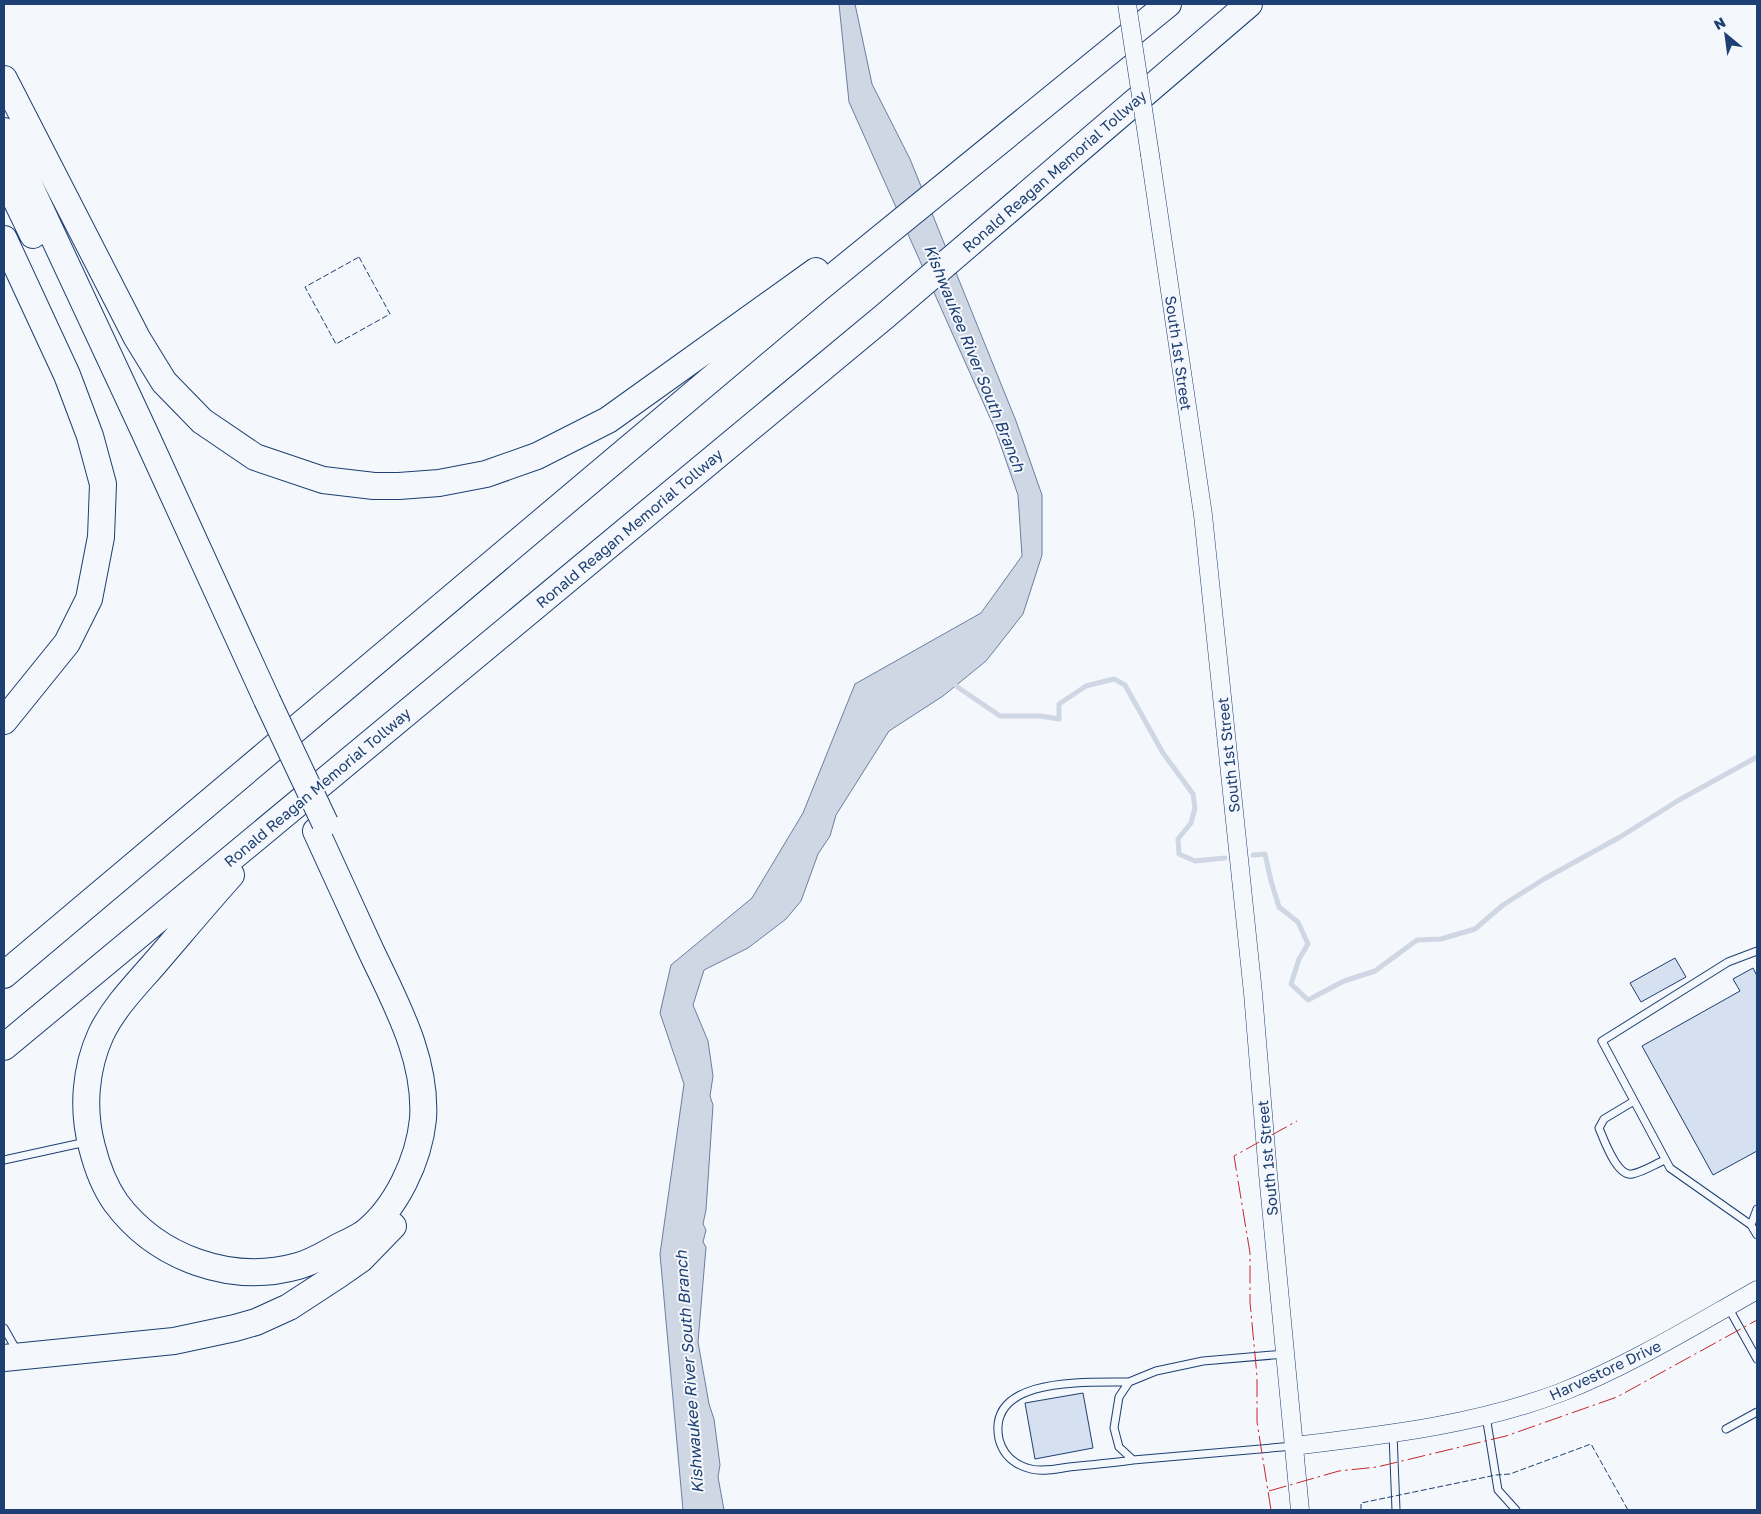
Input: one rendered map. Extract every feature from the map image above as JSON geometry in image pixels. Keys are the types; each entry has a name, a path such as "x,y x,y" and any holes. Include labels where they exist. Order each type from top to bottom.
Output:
{"highway":[{"path":"4,975 772,328 873,240 949,182 1168,4"},
{"name":"Ronald Reagan Memorial Tollway","path":"4,1047 885,316 1249,4"},
{"path":"4,79 137,338 164,382 202,421 255,457 323,480 374,486 439,483 486,474 537,456 608,420 826,264 873,240"},
{"path":"4,131 144,431 263,705"},
{"path":"4,175 263,705 320,827 406,1027 420,1073 423,1119 413,1164 391,1205 363,1234 318,1258 298,1266 258,1272 234,1271 186,1259 158,1244 129,1219 114,1201 103,1181 90,1141 86,1115 87,1087 91,1062 101,1034 114,1012 276,821"},
{"path":"4,239 13,267 67,375 90,436 103,484 100,537 89,599 67,642 4,720"},
{"path":"12,1357 174,1341 256,1322 289,1307 362,1259 400,1219 420,1184 436,1136 438,1088 430,1048 410,1002 320,827"}],"street":[{"name":"South 1st Street","path":"1127,4 1203,515 1253,992 1300,1510"},
{"name":"Harvestore Drive","path":"1294,1446 1394,1434 1486,1416 1562,1392 1636,1358 1757,1290"}],"lane":[{"path":"1757,951 1728,962 1602,1041 1670,1168 1751,1225 1757,1235"},
{"path":"1634,1101 1604,1119 1599,1128 1617,1166 1624,1173 1631,1174 1665,1160"},
{"path":"4,1160 90,1141"},
{"path":"1751,1225 1757,1209"},
{"path":"1727,1306 1757,1356"},
{"path":"4,1328 12,1357"},
{"path":"1285,1354 1203,1361 1156,1371 1129,1382 1065,1384 1039,1387 1012,1400 999,1415 998,1431 1001,1448 1014,1462 1032,1470 1294,1446"},
{"path":"1129,1382 1119,1397 1114,1428 1119,1447 1133,1460"},
{"path":"1726,1429 1757,1412"},
{"path":"1486,1416 1498,1490 1516,1510"},
{"path":"1394,1434 1396,1510"}],"water":[{"name":"Kishwaukee River South Branch","path":"839,4 855,4 872,84 910,159 1016,421 1042,495 1042,555 1023,614 986,661 943,696 889,731 836,815 830,836 818,854 801,901 786,919 748,948 704,970 693,1005 708,1041 713,1076 710,1096 713,1105 706,1210 703,1224 706,1230 703,1242 706,1247 698,1342 709,1404 714,1419 720,1465 718,1477 724,1510 683,1510 660,1254 684,1084 660,1013 671,965 752,898 803,813 855,684 981,613 1022,556 1018,495 995,429 849,102"}],"building":[{"path":"1675,958 1686,977 1641,1002 1630,983"},
{"path":"1753,968 1757,976 1757,1151 1713,1175 1642,1046 1740,991 1733,979"},
{"path":"1083,1393 1093,1448 1035,1459 1025,1403"}],"waterway":[{"path":"956,686 1000,716 1040,716 1059,719 1059,704 1086,686 1114,679 1125,685 1163,753 1193,794 1195,808 1191,823 1178,839 1179,854 1195,861 1225,858"},
{"path":"1253,855 1265,854 1279,907 1298,922 1308,944 1299,959 1291,984 1308,1000 1344,981 1375,971 1417,940 1441,939 1475,929 1503,905 1544,879 1757,757"}],"fence":[{"path":"359,257 390,314 336,344 305,287 359,257"},
{"path":"1361,1510 1361,1503 1496,1475 1510,1474 1591,1444 1628,1510"}],"power":[{"path":"1271,1510 1257,1422 1257,1376 1250,1302 1250,1253 1234,1156 1297,1121"},
{"path":"1269,1491 1339,1471 1377,1467 1506,1436 1617,1397 1757,1320"}]}
